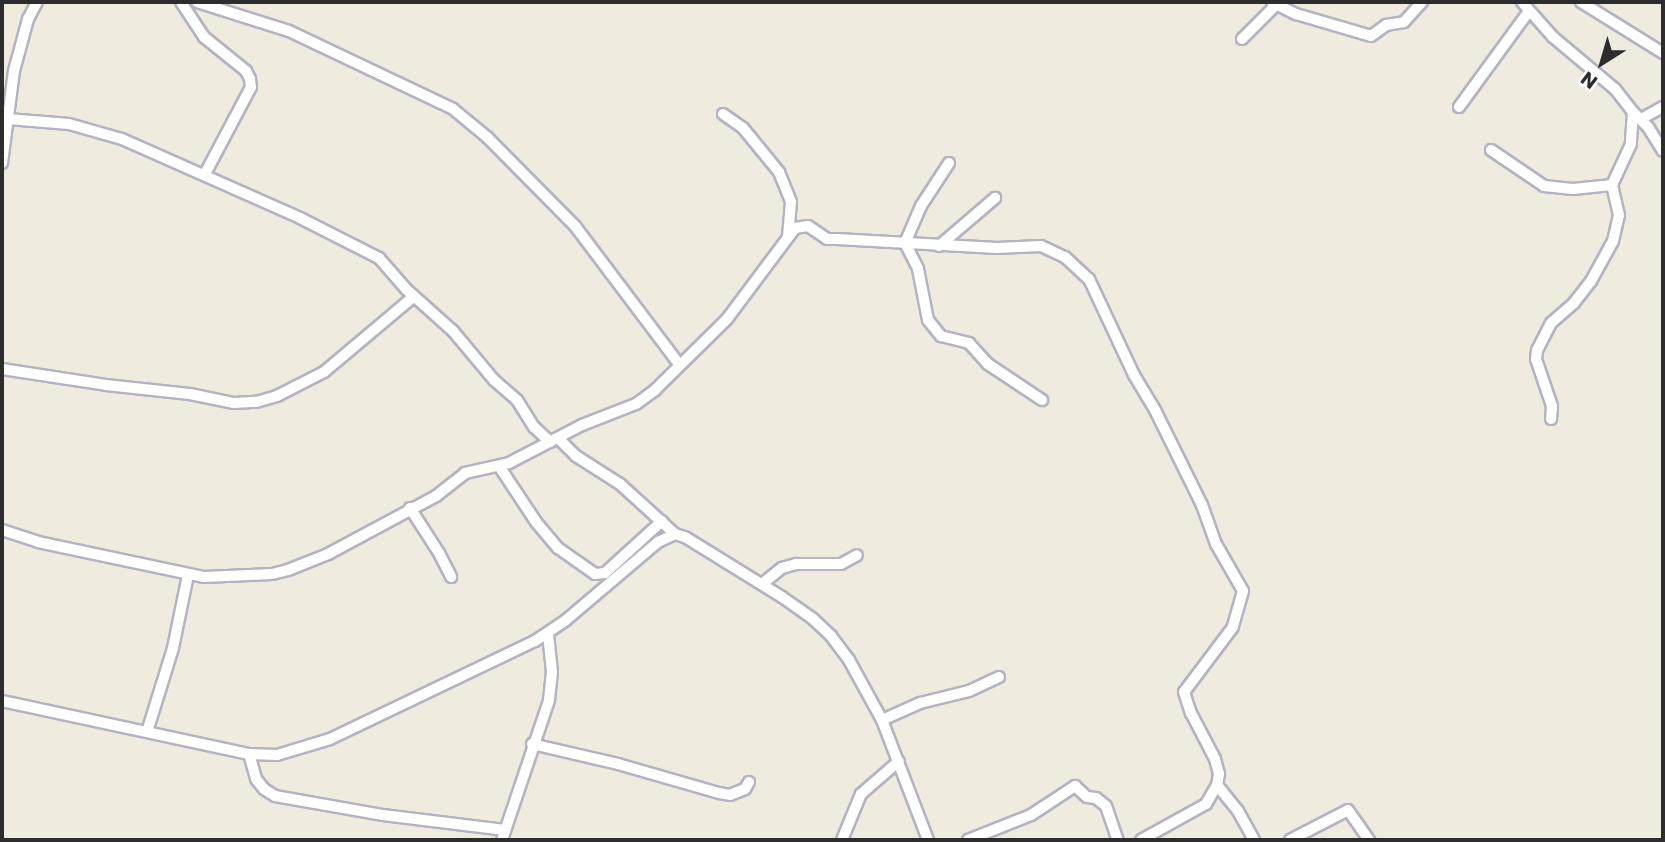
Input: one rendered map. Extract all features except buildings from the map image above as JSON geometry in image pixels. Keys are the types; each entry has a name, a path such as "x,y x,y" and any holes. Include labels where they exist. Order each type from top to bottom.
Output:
{"street":[{"path":"2,163 17,58 28,19 37,2"},
{"path":"181,2 204,37 246,71 250,79 251,87 205,174"},
{"path":"197,2 232,6 453,109 488,138 575,226 679,364"},
{"path":"1242,39 1274,3 1372,36 1386,25 1404,22 1422,2"},
{"path":"1522,2 1553,37 1606,80 1641,119 1663,151"},
{"path":"1581,2 1663,53"},
{"path":"1459,107 1530,11"},
{"path":"1641,119 1663,107"},
{"path":"1551,419 1552,406 1536,359 1536,350 1552,323 1574,303 1591,281 1613,242 1619,214 1612,185 1631,144 1633,112"},
{"path":"723,114 743,128 779,172 790,202 788,237"},
{"path":"8,119 49,120 89,128 162,154 313,224 379,258 413,297 453,331 494,380 517,400 534,427 620,484 675,534 685,537 797,606 831,636 849,660 882,720 926,837 935,840"},
{"path":"1491,150 1544,186 1573,189 1612,185"},
{"path":"949,163 921,206 905,243 918,269 922,304 934,332 969,343 988,364 1042,400"},
{"path":"939,246 995,198"},
{"path":"2,530 38,542 188,575 239,577 288,570 328,554 443,492 465,473 499,466 636,404 655,390 727,319 795,228 803,226 827,239 939,246 1041,246 1065,257 1089,279 1129,366 1155,410 1202,505 1216,544 1243,592 1233,627 1184,692 1191,713 1215,759 1219,774 1217,785 1206,804 1141,840"},
{"path":"2,369 106,385 190,394 234,403 256,402 277,396 324,372 413,297"},
{"path":"499,466 558,548 595,574 605,573 662,521"},
{"path":"410,508 451,577"},
{"path":"2,701 248,754 277,755 330,739 427,695 548,634 658,542 675,534"},
{"path":"762,584 782,568 796,564 841,564 857,555"},
{"path":"147,733 173,648 188,575"},
{"path":"248,754 257,779 264,789 275,796 503,835 552,687 548,634"},
{"path":"882,720 920,703 969,691 999,677"},
{"path":"532,744 730,795 745,789 749,782"},
{"path":"842,840 861,794 899,761"},
{"path":"1217,785 1238,811 1254,840"},
{"path":"968,840 1031,815 1075,786 1087,797 1106,806 1118,840"},
{"path":"1290,840 1348,810 1369,840"}]}
